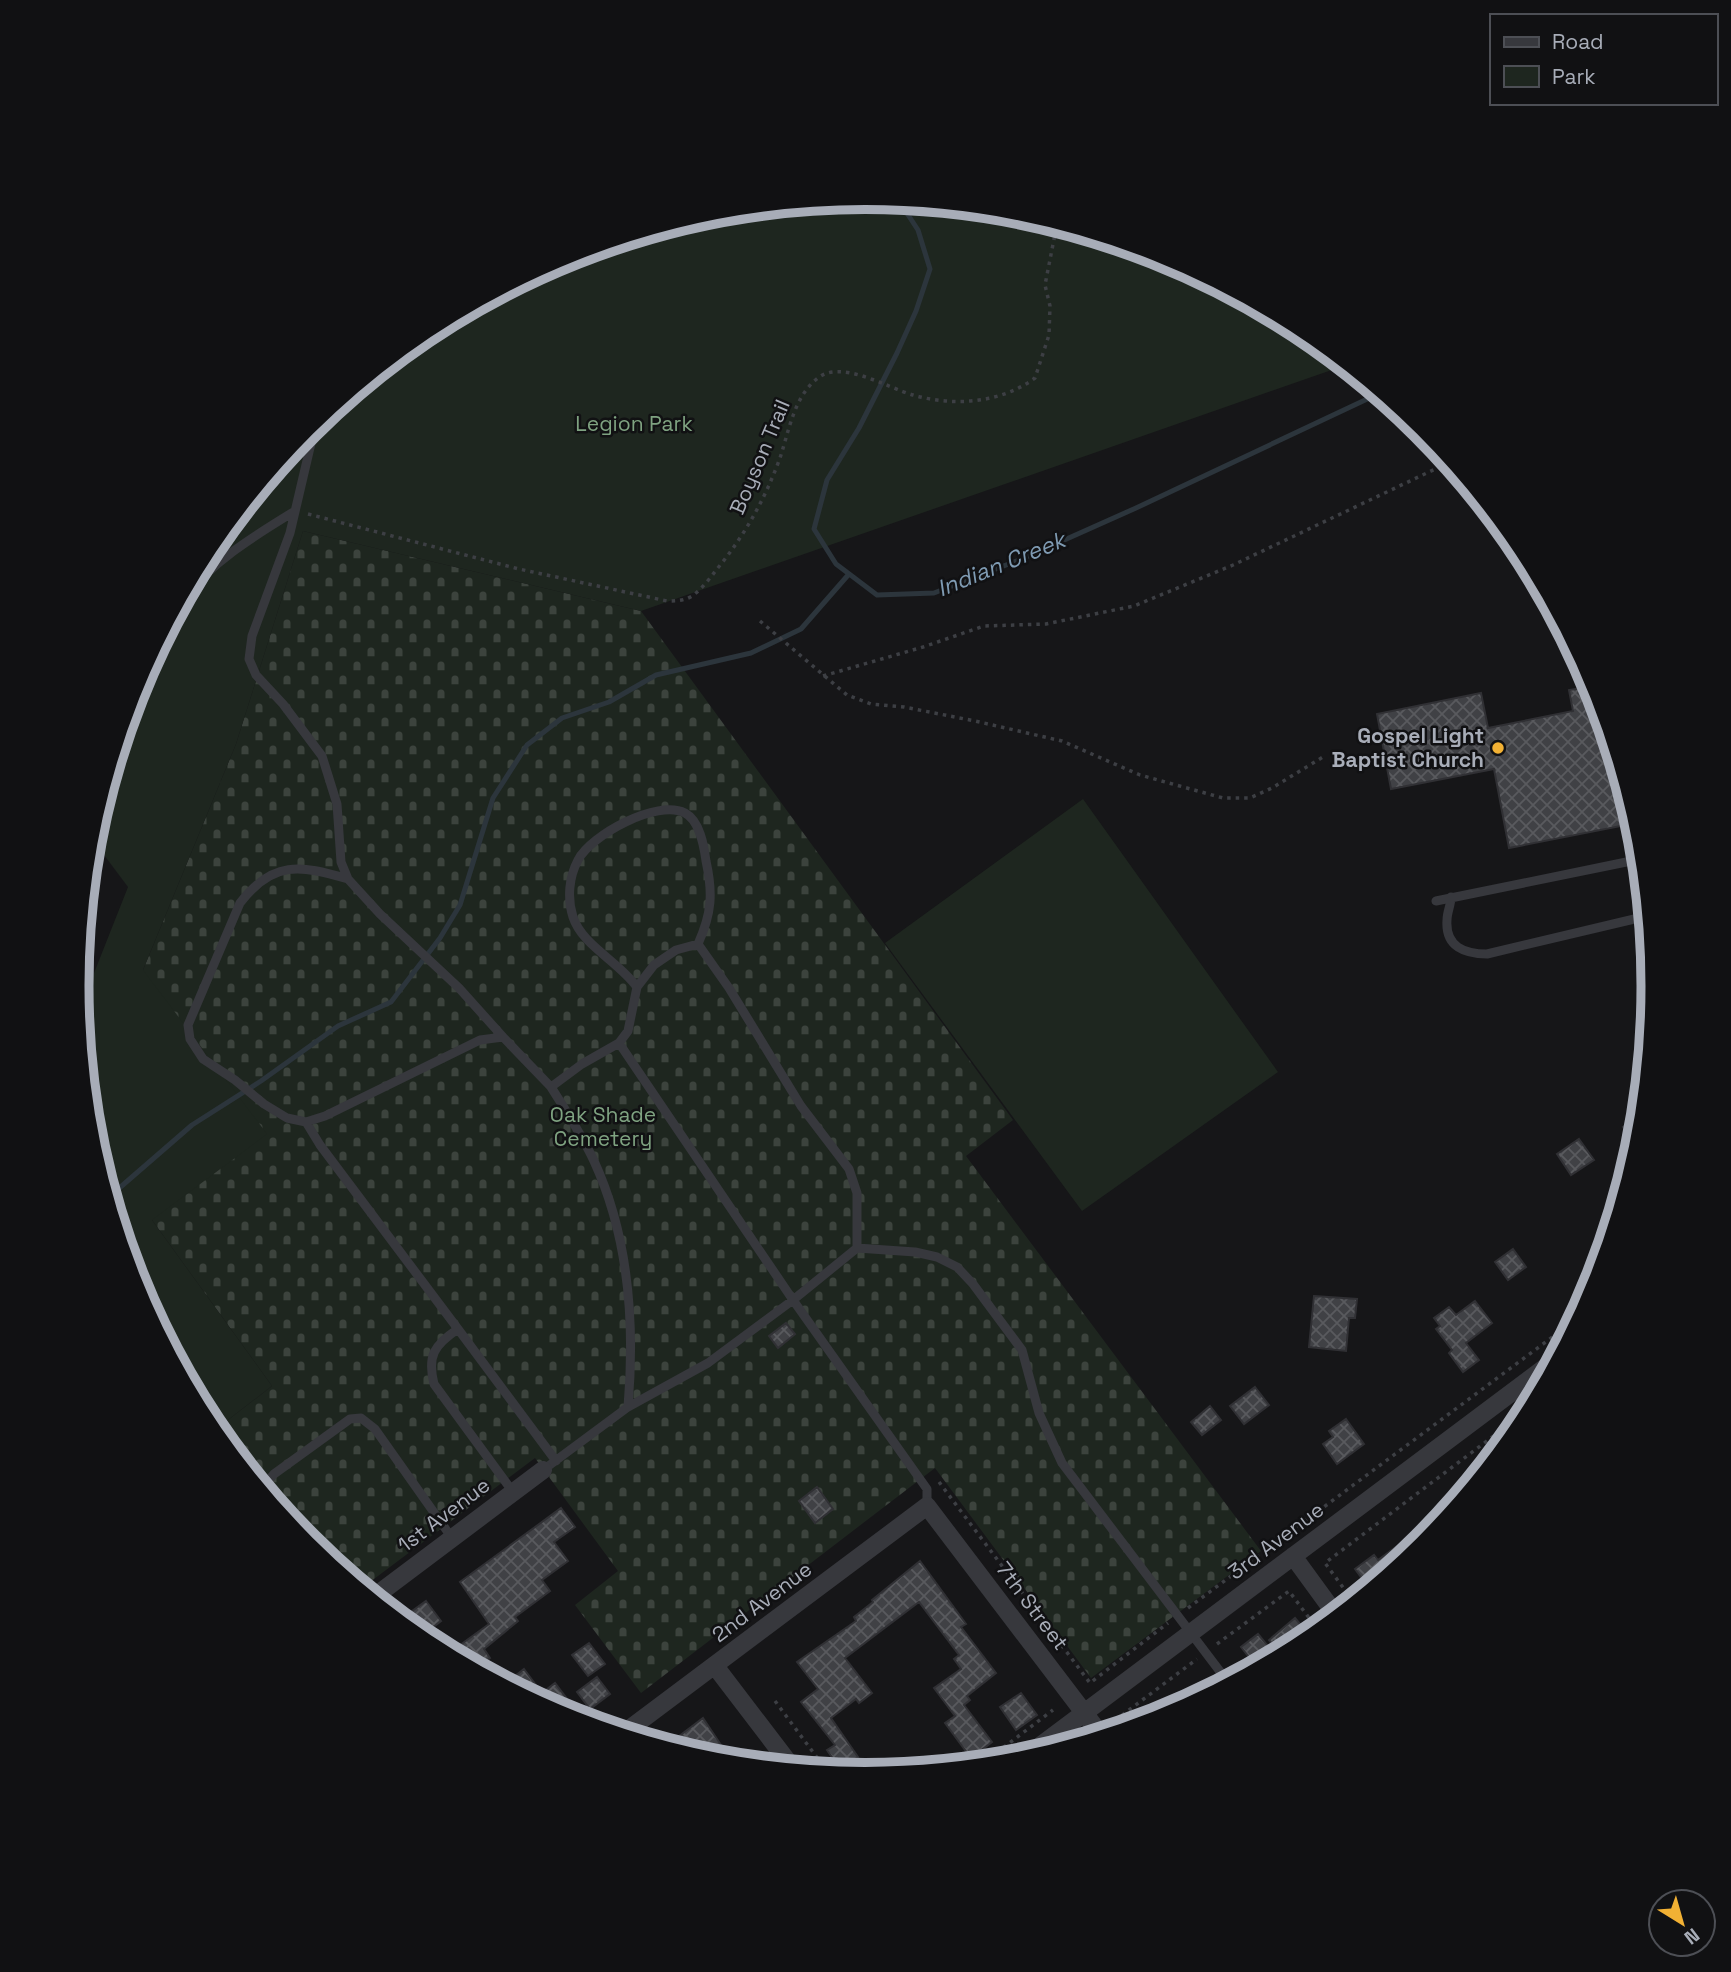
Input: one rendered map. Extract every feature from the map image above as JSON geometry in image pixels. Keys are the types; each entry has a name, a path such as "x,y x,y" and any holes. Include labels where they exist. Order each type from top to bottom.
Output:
{"street":[{"name":"3rd Avenue","path":"1048,1740 1539,1372"},
{"name":"1st Avenue","path":"381,1592 550,1465"},
{"name":"2nd Avenue","path":"633,1726 927,1506"},
{"name":"7th Street","path":"927,1506 1095,1727"},
{"path":"1293,1556 1330,1607"},
{"path":"715,1666 785,1758"}],"lane":[{"path":"311,443 295,512 252,636 249,659 256,675 283,704 322,756 337,804 341,862 348,879 459,988 551,1087 595,1162 619,1235 628,1286 631,1345 628,1407"},
{"path":"210,572 244,542 295,512"},
{"path":"637,986 619,965 582,936 573,919 569,902 570,881 579,859 591,843 626,822 646,814 661,810 685,813 694,822 700,835 710,882 708,922 698,944"},
{"path":"1436,901 1631,861"},
{"path":"348,879 295,867 277,871 262,880 240,903 188,1025 190,1039 196,1051 264,1104 287,1118 306,1122 325,1116 480,1040 503,1037"},
{"path":"1451,897 1447,919 1448,933 1458,947 1470,954 1488,954 1638,918"},
{"path":"551,1087 582,1064 619,1043 628,1031 637,986 654,965 676,950 698,944"},
{"path":"698,944 729,988 800,1106 849,1169 857,1193 857,1248"},
{"path":"619,1043 793,1300 927,1489 927,1506"},
{"path":"306,1122 320,1145 458,1329 550,1465 628,1407 708,1363 857,1248 915,1252 937,1257 957,1267 973,1284 1022,1350 1038,1413 1062,1463 1223,1675"},
{"path":"458,1329 446,1337 434,1352 430,1367 434,1384 513,1492"},
{"path":"268,1481 349,1419 361,1418 375,1429 452,1538"}],"path":[{"name":"Boyson Trail","path":"295,512 519,569 667,601 682,601 693,596 705,584 750,525 779,460 797,407 809,386 825,373 835,370 916,396 958,401 985,400 1007,395 1035,378 1049,335 1050,306 1045,285 1055,234"},
{"path":"823,676 984,626 1046,624 1134,607 1233,565 1441,465"},
{"path":"760,621 847,695 871,704 928,712 1062,741 1140,775 1223,798 1250,798 1324,757"},
{"path":"934,1475 1090,1683 1561,1331"},
{"path":"1348,1594 1325,1563 1502,1430"},
{"path":"1118,1720 1289,1591 1311,1621"},
{"path":"775,1701 820,1761"},
{"path":"1000,1750 1053,1710"}],"green space":[{"name":"Legion Park","path":"866,210 967,216 1066,236 1163,269 1254,314 1336,369 641,611 303,531 236,744 143,970 267,1134 152,1220 272,1386 224,1423 193,1374 148,1283 130,1236 104,1137 91,1037 89,986 128,887 101,851 116,785 130,736 148,689 193,598 220,555 282,474 354,402 393,370 477,314 568,269 665,236 764,216"},
{"name":"Oak Shade Cemetery","path":"303,531 641,611 1013,1120 966,1156 1261,1551 1091,1678 935,1468 641,1693 575,1605 618,1571 535,1458 369,1583 317,1535 282,1498 224,1423 272,1386 152,1220 143,970 236,744"},
{"path":"1083,799 1278,1072 1082,1211 885,943"}],"building":[{"name":"Gospel Light Baptist Church","path":"1583,689 1601,736 1625,825 1509,848 1494,769 1391,789 1377,714 1481,693 1488,728 1573,711 1569,690"},
{"path":"1579,1139 1594,1160 1571,1175 1557,1154"},
{"path":"1513,1249 1526,1267 1508,1280 1495,1262"},
{"path":"1314,1296 1357,1299 1355,1318 1349,1318 1346,1351 1309,1347"},
{"path":"1475,1301 1492,1323 1466,1343 1479,1360 1463,1372 1449,1353 1452,1350 1436,1329 1440,1326 1434,1318 1449,1307 1456,1315"},
{"path":"786,1323 795,1334 778,1348 769,1336"},
{"path":"1255,1387 1269,1405 1244,1424 1230,1406"},
{"path":"1210,1406 1221,1420 1202,1435 1191,1422"},
{"path":"1346,1419 1364,1444 1337,1464 1323,1444 1333,1437 1329,1431"},
{"path":"817,1487 833,1509 815,1523 799,1501"},
{"path":"561,1508 575,1527 554,1542 568,1561 542,1580 550,1591 515,1617 518,1621 484,1649 490,1658 485,1662 458,1646 489,1624 460,1582"},
{"path":"1401,1543 1403,1545 1364,1581 1355,1569 1374,1555 1378,1560"},
{"path":"920,1561 966,1624 961,1627 996,1673 967,1696 970,1700 964,1705 992,1742 976,1754 969,1756 945,1723 955,1716 934,1688 961,1669 954,1659 959,1655 919,1602 845,1658 872,1693 859,1703 856,1699 831,1718 858,1757 851,1762 835,1761 827,1750 835,1745 801,1702 818,1689 797,1662 856,1621 854,1617 873,1602 872,1600"},
{"path":"426,1601 441,1621 431,1629 409,1613"},
{"path":"1295,1618 1303,1627 1274,1646 1269,1640"},
{"path":"1258,1634 1270,1648 1251,1660 1241,1647"},
{"path":"589,1643 605,1664 588,1676 572,1655"},
{"path":"524,1669 540,1690 522,1682 513,1677"},
{"path":"597,1677 610,1694 590,1709 577,1692"},
{"path":"555,1683 571,1704 544,1692"},
{"path":"1021,1693 1037,1715 1016,1730 1000,1707"},
{"path":"703,1718 724,1749 714,1747 676,1738"}],"waterway":[{"name":"Indian Creek","path":"905,211 918,230 930,269 916,311 897,353 859,428 827,480 814,529 836,564 877,595 934,593 1024,558 1371,397"},
{"path":"117,1190 192,1125 261,1081 338,1026 391,1002 440,938 460,905 493,798 527,745 562,718 609,702 656,675 751,653 801,629 849,574"}],"place":[{"name":"Gospel Light Baptist Church","path":"1498,748"}]}
